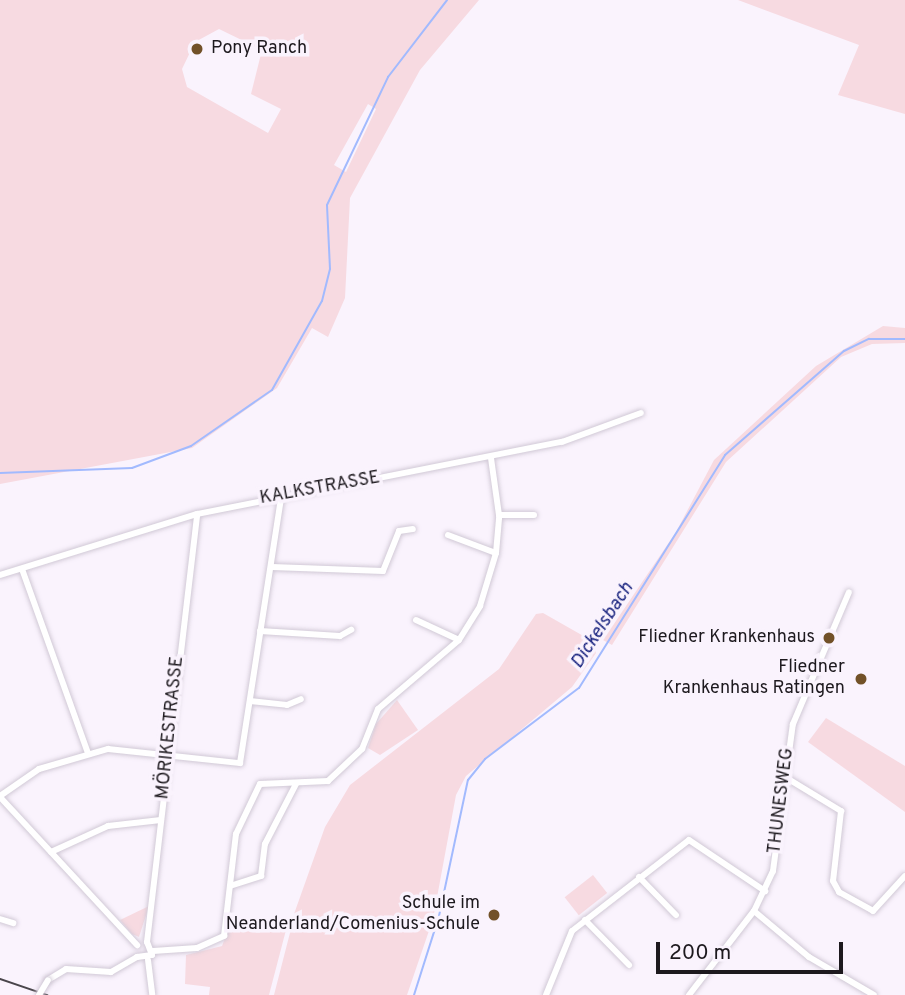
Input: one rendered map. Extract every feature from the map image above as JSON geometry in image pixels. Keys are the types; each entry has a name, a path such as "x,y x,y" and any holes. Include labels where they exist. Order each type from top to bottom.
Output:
{"street":[{"name":"KALKSTRASSE","path":"0,575 197,514 491,458 604,432 641,413"},
{"path":"153,951 220,940 236,834 255,790 271,779 296,784 328,781 362,749 378,709 459,640 480,606 496,553 499,515 491,458"},
{"path":"137,957 136,945 0,797 39,769 88,752 167,752 239,764 272,567 281,496"},
{"name":"MÖRIKESTRASSE","path":"147,942 167,752 197,514"},
{"path":"499,515 534,515"},
{"path":"272,567 383,571 399,531 413,529"},
{"path":"448,535 496,553"},
{"path":"22,569 88,752"},
{"name":"THUNESWEG","path":"689,995 754,911 765,891 793,724 849,592"},
{"path":"416,620 459,640"},
{"path":"260,631 340,636 351,630"},
{"path":"250,701 287,705 301,699"},
{"path":"785,777 841,810 833,881 838,892 873,911 905,876"},
{"path":"230,886 261,876 265,844 296,784"},
{"path":"51,852 108,826 161,820"},
{"path":"545,995 561,947 585,920 689,840 765,891"},
{"path":"639,877 676,915"},
{"path":"754,911 809,957 874,995"},
{"path":"0,919 13,923"},
{"path":"585,920 629,965"},
{"path":"136,945 147,942 153,951"},
{"path":"152,995 148,960 153,951"},
{"path":"39,995 48,980 66,970 111,972 137,957 148,960"}],"shaded area":[{"path":"0,0 479,0 420,70 350,198 345,298 328,337 312,328 277,388 192,448 0,484","holes":["219,29 262,50 251,94 281,109 268,133 187,87 182,69 195,42","368,104 376,109 346,172 334,165"]},
{"path":"738,0 905,0 905,114 838,95 859,45"},
{"path":"883,326 905,328 905,343 872,344 841,357 726,462 612,645 603,640 676,532 714,460 816,366"},
{"path":"543,613 594,642 596,653 572,687 466,776 456,795 433,919 407,995 274,995 292,925 300,926 305,917 294,914 325,827 350,785 499,669 536,614"},
{"path":"397,700 418,730 380,755 368,748 376,724"},
{"path":"826,718 905,766 905,812 808,742"},
{"path":"593,875 607,893 579,915 565,897"},
{"path":"149,906 139,937 132,934 120,920"},
{"path":"231,923 241,930 286,930 269,995 209,995 210,987 185,984 186,955 222,946"}],"waterway":[{"path":"0,473 132,468 191,446 272,390 322,301 330,269 327,205 388,77 447,0"},
{"name":"Dickelsbach","path":"414,995 439,916 468,780 485,759 579,688 725,455 844,351 869,339 905,339"}],"railway":[{"path":"0,979 47,995"}],"place":[{"name":"Pony Ranch","path":"197,49"},
{"name":"Fliedner Krankenhaus","path":"829,638"},
{"name":"Fliedner Krankenhaus Ratingen","path":"861,679"},
{"name":"Schule im Neanderland/Comenius-Schule","path":"494,915"}]}
